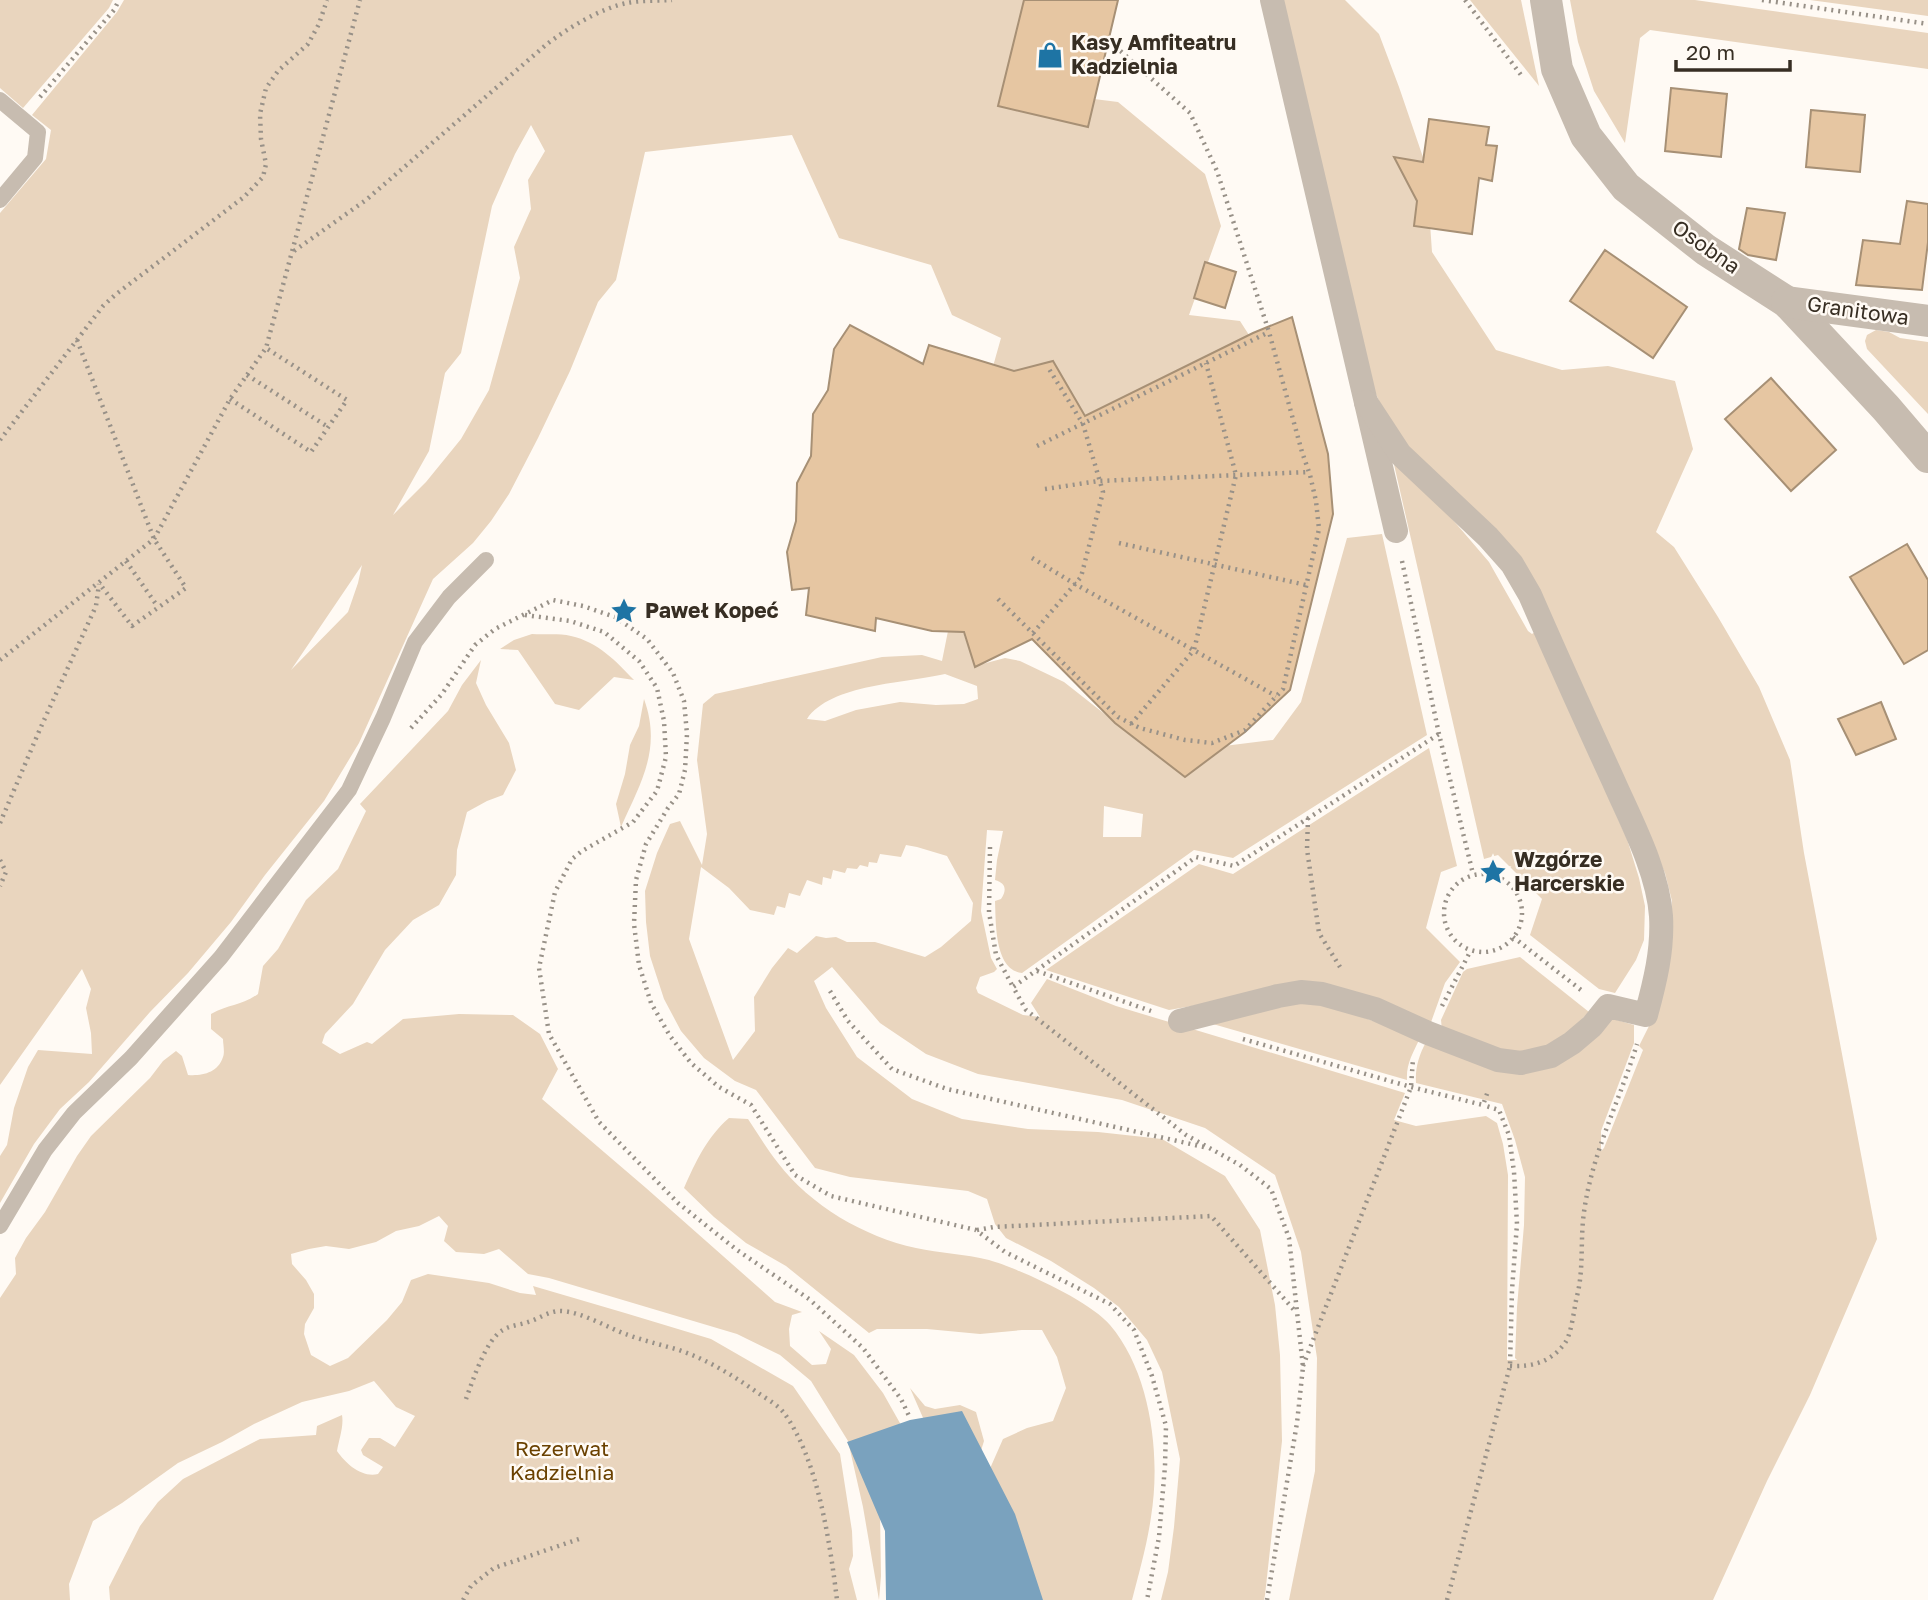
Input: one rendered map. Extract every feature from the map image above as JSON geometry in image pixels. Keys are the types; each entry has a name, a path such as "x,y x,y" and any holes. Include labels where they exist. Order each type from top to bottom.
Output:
{"street":[{"path":"1272,0 1396,531"},
{"name":"Osobna","path":"1546,0 1557,69 1586,135 1626,187 1706,250 1787,302 1928,457"},
{"name":"Granitowa","path":"1787,302 1928,321"},
{"path":"1180,1021 1301,992 1322,994 1376,1009 1498,1060 1521,1063 1551,1056 1572,1043 1592,1026 1608,1006 1646,1015 1656,981 1661,945 1661,913 1655,884 1632,823 1535,608 1512,564 1488,537 1400,454 1366,402"}],"lane":[{"path":"0,100 38,131 35,158 0,200"},
{"path":"0,1226 45,1150 67,1122 131,1058 221,957 349,790 415,642 449,597 486,560"}],"path":[{"path":"22,118 114,10 119,0"},
{"path":"0,440 103,306 244,197 263,177 266,164 260,114 266,88 278,71 308,44 319,24 327,0"},
{"path":"0,660 154,539 230,400 266,348 360,0"},
{"path":"293,252 366,200 564,32 608,9 627,3 672,0"},
{"path":"1465,0 1527,82"},
{"path":"1762,0 1928,24"},
{"path":"998,599 1118,717 1131,724 1185,740 1212,743 1245,730 1283,689 1319,529 1309,472 1269,332 1217,171 1190,113 1108,40"},
{"path":"1037,446 1269,332"},
{"path":"77,340 154,539 186,588 132,626 99,583"},
{"path":"230,400 311,452 347,400 266,348"},
{"path":"1131,724 1194,650 1236,475 1206,363"},
{"path":"1032,633 1081,577 1103,492 1083,424 1049,369"},
{"path":"247,376 328,427"},
{"path":"1045,488 1099,481 1309,472"},
{"path":"1396,531 1439,734 1473,874"},
{"path":"1119,543 1306,585"},
{"path":"1031,558 1276,695"},
{"path":"126,561 158,607"},
{"path":"0,823 96,606 99,583"},
{"path":"409,729 442,694 475,645 495,629 553,600 583,606 615,617 647,639 673,673 684,701 687,734 685,770 679,794 646,844 636,880 634,924 639,965 651,1003 670,1036 691,1063 719,1087 751,1105 795,1175 831,1196 976,1230 1211,1216 1297,1313"},
{"path":"524,615 570,621 604,632 639,661 657,688 664,721 666,757 657,792 633,822 572,859 555,892 540,968 549,1034 599,1122 678,1203 737,1250 809,1300 863,1348 901,1399 910,1418"},
{"path":"1013,987 1196,857 1234,866 1439,734"},
{"path":"1308,818 1307,849 1319,933 1346,977"},
{"path":"990,847 989,912 996,955 1026,1010 1186,1135 1240,1165 1270,1189 1289,1238 1303,1367 1297,1423 1267,1600"},
{"path":"0,860 6,872 0,886"},
{"path":"1488,873 1502,878 1513,887 1521,900 1519,929 1510,942 1496,950 1481,953 1466,948 1453,939 1445,925 1443,909 1448,893 1459,881 1473,874 1488,873"},
{"path":"1513,937 1585,993"},
{"path":"1428,1033 1471,950"},
{"path":"830,991 848,1021 892,1069 947,1088 1209,1148"},
{"path":"1510,1366 1527,1367 1548,1360 1567,1341 1580,1284 1584,1212 1592,1174 1646,1015"},
{"path":"1483,1105 1498,1060"},
{"path":"1303,1367 1411,1087 1499,1110 1509,1135 1517,1224 1510,1366 1447,1600"},
{"path":"976,1230 1005,1252 1110,1304 1134,1330 1152,1376 1166,1426 1159,1537 1147,1600"},
{"path":"466,1399 482,1358 495,1336 512,1325 526,1323 556,1311 569,1312 712,1364 781,1409 799,1436 812,1470 832,1561 837,1600"},
{"path":"463,1600 471,1586 494,1568 579,1539"}],"green space":[{"path":"0,0 113,0 23,108 0,88"},
{"path":"124,0 1024,0 998,106 1087,127 1094,99 1118,102 1205,174 1221,226 1189,315 1240,321 1249,335 1085,416 1053,361 990,377 1001,338 952,315 931,265 839,238 792,135 645,152 616,280 598,302 570,371 538,438 509,494 491,521 473,543 433,579 359,743 324,801 188,973 89,1082 60,1109 34,1144 0,1203 0,1156 7,1145 14,1108 28,1067 38,1050 92,1054 86,1008 91,989 82,969 0,1085 0,213 46,159 51,130 32,115","holes":["531,125 545,151 528,180 531,209 514,247 520,278 489,390 461,439 426,482 393,515 429,451 445,373 461,353 492,206","362,565 348,612 291,670"]},
{"path":"1283,0 1345,0 1379,34 1426,166 1432,252 1496,350 1562,370 1608,366 1675,381 1693,449 1656,532 1674,547 1718,617 1759,687 1790,760 1804,853 1877,1239 1810,1395 1713,1600 1289,1600 1315,1471 1317,1358 1301,1252 1275,1175 1205,1128 1122,1100 978,1074 926,1054 880,1023 832,967 814,981 826,1008 857,1057 912,1099 962,1119 1028,1129 1098,1132 1162,1139 1225,1176 1260,1230 1275,1305 1280,1355 1282,1441 1264,1600 1161,1600 1168,1572 1180,1459 1162,1372 1147,1340 1119,1307 1094,1288 1051,1261 1006,1238 995,1224 987,1199 968,1191 850,1177 815,1168 756,1090 735,1081 704,1058 681,1031 664,999 650,956 645,891 670,824 680,821 702,865 707,834 697,760 703,704 715,694 882,657 922,655 942,661 950,621 959,620 975,666 1005,658 1020,661 1064,682 1111,719 1216,747 1273,740 1301,702 1347,538 1382,534 1427,735 1233,858 1194,850 1022,973 1013,970 1006,963 998,944 995,901 1001,899 1005,890 1001,883 995,880 1003,831 987,830 981,911 991,958 997,969 980,977 976,988 978,993 1023,1015 1040,1017 1031,1003 1047,979 1116,1006 1405,1093 1394,1120 1416,1126 1486,1116 1497,1123 1508,1175 1507,1360 1517,1360 1517,1307 1525,1177 1515,1140 1502,1104 1416,1083 1419,1057 1426,1042 1509,1071 1610,1018 1634,1025 1634,1043 1601,1131 1601,1151 1643,1050 1639,1046 1656,1012 1671,936 1672,901 1665,873 1558,636 1411,455 1385,414 1369,379","holes":["945,674 977,686 978,699 964,704 900,702 856,710 825,721 807,719 818,707 851,692","1104,806 1143,814 1141,837 1103,837","906,845 947,856 973,903 971,921 925,957 875,942 847,942 836,937 816,936 797,953 788,948 754,997 755,1031 733,1060 689,939 701,867 729,888 750,910 774,915 777,906 785,908 789,893 800,896 807,880 822,885 823,877 831,879 833,870 845,873 847,868 857,869 860,865 868,867 869,862 877,863 880,854 901,857"]},
{"path":"1470,0 1521,0 1539,86"},
{"path":"1570,0 1695,0 1928,33 1928,69 1650,30 1640,38 1625,143 1594,91 1578,42"},
{"path":"1810,0 1928,0 1928,16"},
{"path":"1876,330 1889,332 1900,338 1928,342 1928,414 1867,349 1867,335"},
{"path":"1393,460 1447,513 1489,562 1528,631 1532,634 1535,632 1627,839 1645,906 1644,940 1636,960 1615,993 1599,989 1530,935 1542,899 1498,855 1484,859"},
{"path":"532,634 566,635 590,643 613,659 634,680 614,677 579,710 555,704 518,650 500,649 514,640"},
{"name":"Rezerwat Kadzielnia","path":"481,660 476,683 509,743 516,770 503,795 467,812 457,850 456,875 439,905 413,920 385,950 353,1004 325,1034 322,1043 340,1054 367,1042 372,1044 403,1019 459,1014 513,1015 540,1034 558,1069 542,1099 775,1302 802,1312 792,1315 790,1346 812,1365 826,1364 831,1349 819,1331 854,1355 883,1393 905,1432 896,1564 880,1512 879,1600 848,1441 811,1381 780,1355 737,1334 528,1274 499,1249 484,1254 456,1252 444,1241 448,1226 439,1216 419,1226 396,1231 376,1242 349,1249 326,1246 291,1254 292,1264 314,1294 314,1308 305,1324 304,1334 311,1355 330,1366 348,1358 402,1302 411,1280 428,1274 489,1283 536,1295 533,1286 711,1339 793,1386 840,1454 852,1531 853,1556 849,1569 857,1600 110,1600 109,1587 140,1526 158,1502 183,1479 260,1439 316,1435 317,1426 342,1415 337,1451 355,1469 366,1474 378,1474 383,1467 363,1455 361,1450 369,1438 380,1438 395,1447 415,1416 396,1407 374,1381 349,1391 302,1402 254,1424 178,1463 93,1521 69,1584 70,1600 0,1600 0,1298 16,1274 15,1258 91,1136 150,1078 163,1061 176,1051 182,1056 188,1075 204,1074 221,1062 224,1055 223,1039 211,1029 211,1014 258,994 263,966 278,949 306,900 338,869 366,811 360,804 448,711 462,685"},
{"path":"644,699 651,734 650,750 642,780 621,827 616,804 630,745 639,726"},
{"path":"1429,748 1457,866 1441,872 1426,928 1460,962 1445,983 1430,1025 1267,993 1169,1010 1046,970 1199,864 1233,874"},
{"path":"1520,957 1589,1012 1559,1044 1509,1054 1442,1030 1441,1020 1463,972"},
{"path":"1313,999 1420,1038 1409,1064 1407,1080 1199,1020"},
{"path":"729,1118 748,1119 791,1178 839,1217 896,1243 1002,1264 1071,1296 1110,1325 1124,1345 1144,1391 1153,1442 1155,1468 1151,1517 1132,1600 972,1600 988,1473 1003,1439 1027,1428 1053,1421 1066,1388 1057,1357 1042,1330 980,1334 927,1329 877,1329 869,1333 786,1266 746,1243 684,1188 708,1141"},
{"path":"910,1388 925,1406 935,1409 960,1405 976,1412 984,1441 974,1473 941,1459"}],"water":[{"path":"962,1411 1015,1514 1043,1600 886,1600 885,1531 847,1442 910,1420"}],"building":[{"path":"1024,0 1118,0 1088,127 998,106"},
{"path":"1671,88 1727,94 1721,157 1665,151"},
{"path":"1811,110 1865,115 1860,172 1806,167"},
{"path":"1429,119 1489,127 1486,145 1497,146 1492,181 1479,178 1472,234 1414,226 1417,201 1394,157 1423,162"},
{"path":"1907,201 1928,204 1928,242 1922,290 1856,285 1863,240 1900,244"},
{"path":"1747,208 1785,213 1776,260 1748,255 1739,249"},
{"path":"1605,250 1687,307 1653,358 1570,301"},
{"path":"1205,262 1236,272 1225,308 1194,298"},
{"path":"1292,317 1328,454 1333,514 1290,690 1245,732 1185,777 1115,723 1032,639 975,667 964,632 932,631 876,618 875,631 806,615 809,588 792,590 787,552 796,521 797,483 811,456 813,414 828,390 834,349 850,325 923,364 929,345 1014,371 1053,361 1085,416 1253,333"},
{"path":"1771,378 1836,450 1791,491 1725,419"},
{"path":"1907,544 1928,580 1928,650 1904,664 1850,577"},
{"path":"1881,702 1896,739 1856,755 1838,719"}],"place":[{"name":"Kasy Amfiteatru Kadzielnia","path":"1050,55"},
{"name":"Paweł Kopeć","path":"624,611"},
{"name":"Wzgórze Harcerskie","path":"1493,872"}]}
